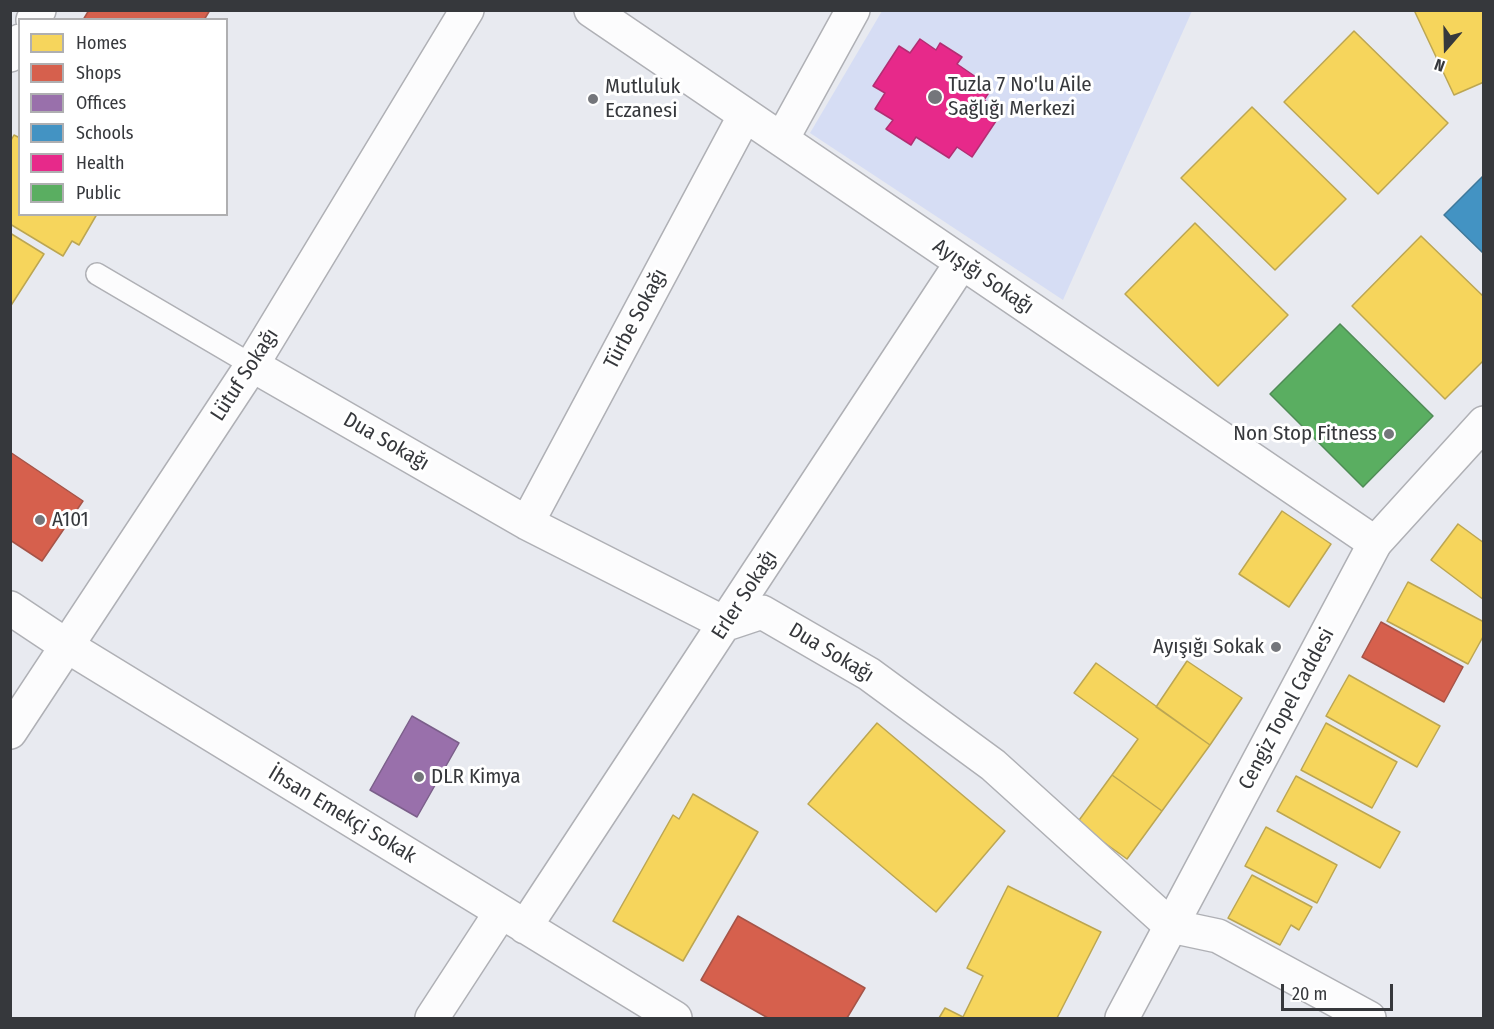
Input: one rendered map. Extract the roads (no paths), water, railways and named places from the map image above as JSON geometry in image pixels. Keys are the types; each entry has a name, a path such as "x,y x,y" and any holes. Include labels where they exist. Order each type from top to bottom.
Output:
{"street":[{"name":"Lütuf Sokağı","path":"10,732 252,365 467,10"},
{"name":"Ayışığı Sokağı","path":"591,10 1376,543"},
{"path":"782,140 853,10"},
{"name":"Türbe Sokağı","path":"527,523 745,115"},
{"name":"Erler Sokağı","path":"432,1018 513,919 726,624 962,262"},
{"name":"Dua Sokağı","path":"252,365 527,523 726,624 762,612 869,674 993,765 1171,926"},
{"name":"Cengiz Topel Caddesi","path":"1122,1018 1376,543 1484,423"},
{"name":"İhsan Emekçi Sokak","path":"10,608 67,646 675,1018"},
{"path":"1171,926 1218,936 1369,1018"}],"lane":[{"path":"97,274 252,365"}],"place":[{"name":"Tuzla 7 No'lu Aile Sağlığı Merkezi","path":"935,97"},
{"name":"Mutluluk Eczanesi","path":"593,99"},
{"name":"Non Stop Fitness","path":"1389,434"},
{"name":"A101","path":"40,520"},
{"name":"Ayışığı Sokak","path":"1276,647"},
{"name":"DLR Kimya","path":"419,777"}]}
